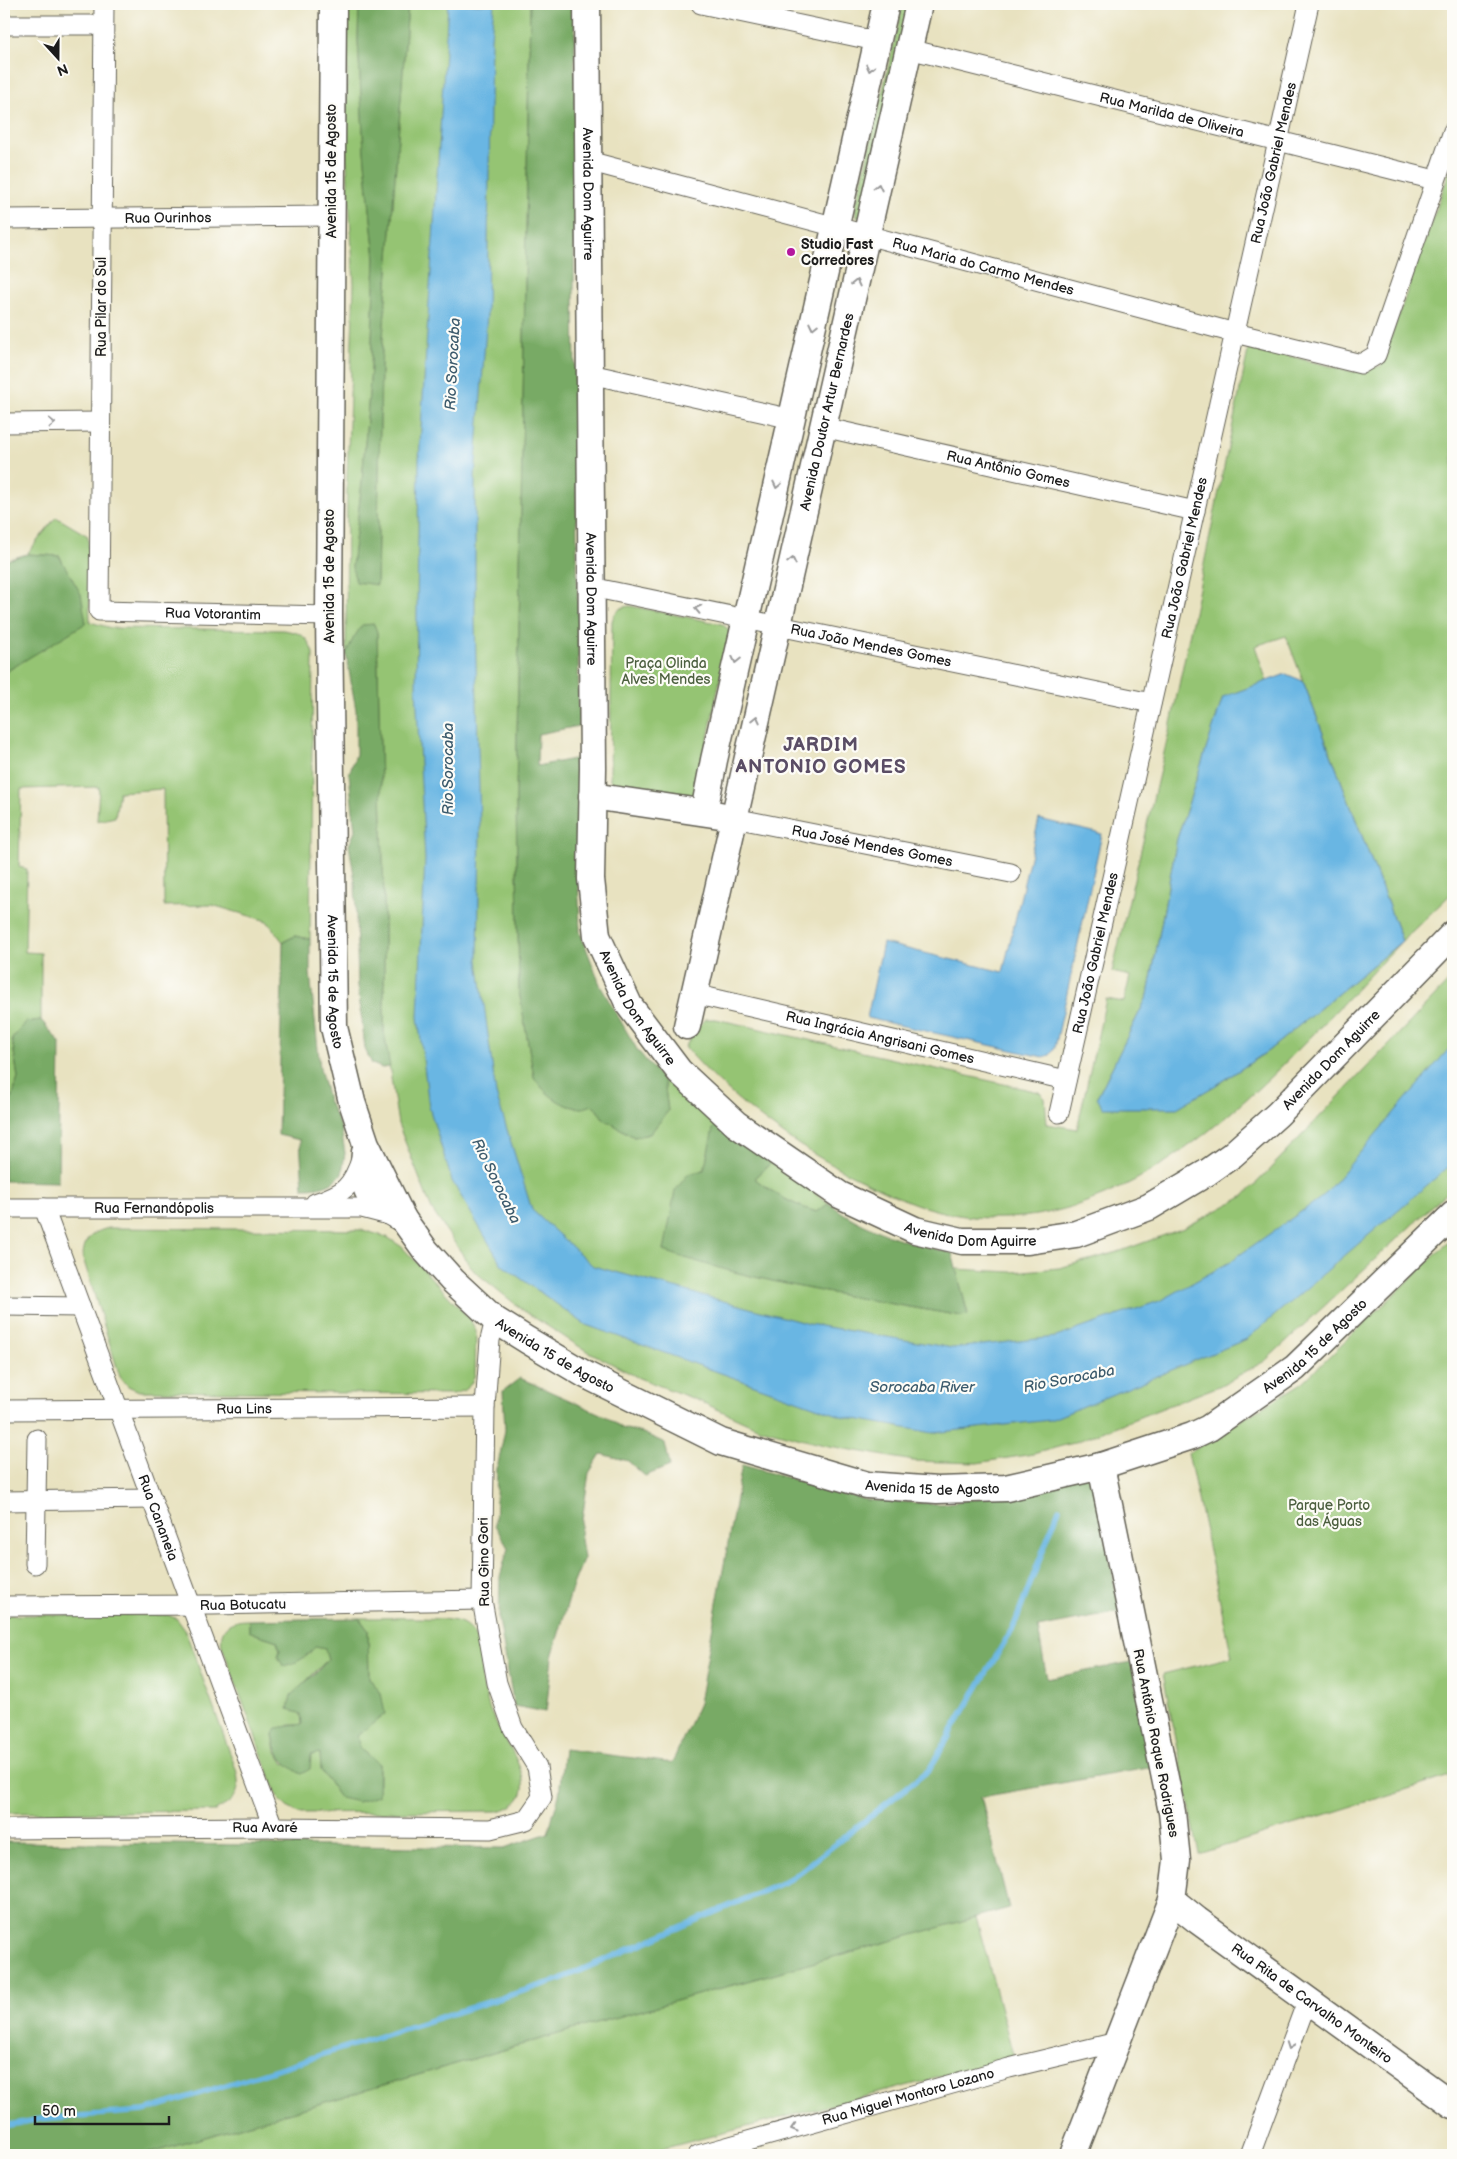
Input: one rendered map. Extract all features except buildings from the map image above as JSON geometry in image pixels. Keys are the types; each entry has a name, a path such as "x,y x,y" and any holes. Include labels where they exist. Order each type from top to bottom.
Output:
{"main road":[{"name":"Avenida 15 de Agosto","path":"333,4 328,616 334,1027 352,1102 385,1209 452,1280 495,1320 586,1375 721,1442 867,1485 937,1490 1006,1488 1101,1466 1192,1436 1209,1428 1295,1368 1453,1215"},
{"name":"Avenida Dom Aguirre","path":"587,4 592,587 591,879 597,936 629,1005 679,1071 736,1124 840,1195 915,1230 962,1241 1028,1241 1076,1234 1148,1207 1208,1172 1232,1155 1278,1114 1453,934"},
{"path":"704,812 714,760 836,228 876,41 886,4"},
{"name":"Avenida Doutor Artur Bernardes","path":"686,1026 919,4"},
{"path":"592,796 734,818"},
{"name":"Rua Antônio Roque Rodrigues","path":"1073,2155 1172,1900 1176,1860 1172,1812 1101,1466"},
{"name":"Rua Rita de Carvalho Monteiro","path":"1172,1900 1453,2105"}],"street":[{"name":"Rua Pilar do Sul","path":"99,611 104,4"},
{"path":"702,4 876,41"},
{"name":"Rua João Gabriel Mendes","path":"1060,1113 1309,4"},
{"path":"4,25 103,24"},
{"name":"Rua Marilda de Oliveira","path":"909,49 1436,180"},
{"path":"1436,180 1453,131"},
{"name":"Rua Maria do Carmo Mendes","path":"588,161 1235,333 1361,364 1376,354 1436,180"},
{"name":"Rua Ourinhos","path":"4,220 331,216"},
{"path":"590,374 792,419"},
{"path":"4,423 100,422"},
{"name":"Rua Antônio Gomes","path":"823,427 1195,511"},
{"name":"Rua João Mendes Gomes","path":"592,587 1151,703"},
{"name":"Rua Votorantim","path":"99,611 328,616"},
{"name":"Rua José Mendes Gomes","path":"734,818 1011,873"},
{"name":"Rua Ingrácia Angrisani Gomes","path":"694,994 1066,1080"},
{"path":"340,1195 354,1177 366,1144"},
{"path":"340,1195 373,1175"},
{"name":"Rua Fernandópolis","path":"304,1207 340,1195"},
{"name":"Rua Fernandópolis","path":"4,1208 304,1207 385,1209"},
{"name":"Rua Cananeia","path":"44,1208 273,1827"},
{"path":"4,1306 81,1308"},
{"name":"Rua Gino Gori","path":"495,1320 490,1340 485,1407 482,1600 497,1682 513,1728 537,1768 542,1797 526,1820"},
{"name":"Rua Lins","path":"4,1410 485,1407"},
{"path":"35,1564 37,1439"},
{"path":"4,1501 152,1499"},
{"name":"Rua Botucatu","path":"4,1606 482,1600"},
{"name":"Rua Avaré","path":"4,1829 273,1827 490,1829 526,1820"},
{"path":"1250,2155 1307,2000"},
{"name":"Rua Miguel Montoro Lozano","path":"698,2155 1009,2068 1117,2042"}],"green space":[{"path":"348,4 359,4 358,40 364,150 375,258 371,368 362,482 352,567 377,585 381,364 408,4 530,4 516,798 519,991 534,1077 593,1105 604,1119 634,1137 650,1134 668,1111 664,1081 687,1094 722,1121 704,1170 688,1175 664,1250 700,1262 774,1281 961,1316 968,1314 956,1269 1012,1272 1059,1268 1118,1252 1184,1228 1244,1196 1453,977 1453,1187 1265,1361 1219,1386 1073,1443 1033,1454 977,1463 913,1461 824,1445 759,1428 697,1400 639,1378 580,1347 524,1311 474,1271 432,1210 398,1124 384,1032 384,901 377,632 346,654 347,478 354,284 346,149"},
{"path":"359,4 408,4 381,364 377,585 356,582 352,567 362,482 371,368 375,258 364,152 358,40"},
{"path":"530,4 575,4 574,288 579,726 538,734 537,766 579,758 578,872 580,932 601,987 638,1051 664,1081 668,1111 650,1134 634,1137 604,1119 593,1105 581,1108 567,1105 554,1098 538,1083 534,1077 519,991 516,798"},
{"path":"903,4 913,4 861,218 856,216 855,209"},
{"path":"1453,161 1453,892 1402,941 1309,1039 1257,1090 1202,1136 1143,1175 1082,1204 1016,1217 947,1213 916,1204 876,1187 816,1155 769,1124 725,1088 685,1047 698,1027 706,1019 716,1019 1039,1092 1045,1098 1047,1124 1077,1129 1106,999 1124,1002 1130,976 1112,972 1172,719 1249,346 1354,372 1381,366","holes":["1286,636 1402,941 1268,1051 1223,1081 1097,1098 1148,995 1177,839 1223,698 1267,682 1255,646"]},
{"path":"56,517 88,536 90,622 111,628 283,630 299,634 308,642 313,653 310,939 295,936 283,942 267,921 212,905 164,906 163,789 119,792 115,817 97,821 99,787 21,789 19,867 27,869 25,952 41,953 41,1020 26,1022 12,1039 18,1078 12,1099 4,1101 4,673 86,622 60,556 27,554"},
{"path":"27,554 59,556 81,594 86,623 4,673 4,561"},
{"name":"Praça Olinda Alves Mendes","path":"630,606 722,624 730,631 697,791 689,801 614,792 610,779 612,621 618,610"},
{"path":"374,624 377,632 384,901 384,1032 390,1067 382,1068 372,1064 365,1049 358,986 355,881 349,845 355,831 349,774 356,754 356,710 346,654 362,625"},
{"path":"295,936 310,939 310,973 320,1068 328,1100 341,1128 345,1153 342,1174 338,1178 329,1184 309,1188 303,1188 300,1140 278,1135 283,942"},
{"path":"41,1020 60,1043 58,1182 4,1181 4,1101 12,1099 18,1078 12,1039 26,1022"},
{"path":"722,1121 771,1163 754,1178 784,1198 817,1212 829,1203 857,1221 888,1235 952,1253 968,1315 961,1316 774,1281 700,1263 664,1251 675,1191 688,1174 704,1170 713,1129"},
{"path":"771,1163 829,1203 817,1212 808,1209 784,1198 754,1178"},
{"path":"109,1228 362,1230 387,1237 402,1247 470,1319 476,1331 475,1375 471,1384 463,1391 453,1394 139,1391 128,1386 120,1377 83,1258 83,1251 90,1237"},
{"name":"Parque Porto das Águas","path":"1453,1238 1453,1775 1199,1854 1163,1674 1232,1657 1188,1453 1302,1383"},
{"path":"520,1378 605,1416 622,1428 643,1433 665,1443 670,1466 645,1476 628,1461 601,1454 589,1473 580,1533 584,1558 573,1585 552,1657 546,1712 514,1706 499,1620 500,1577 508,1548 495,1525 497,1469 505,1430 503,1391"},
{"path":"742,1465 866,1500 942,1504 1006,1494 1085,1475 1095,1484 1120,1612 1038,1628 1047,1679 1131,1662 1154,1767 981,1797 1009,1908 582,2027 144,2155 4,2155 4,1842 504,1848 548,1833 559,1795 564,1749 672,1763 699,1703"},
{"path":"4,1615 168,1615 177,1619 185,1630 236,1769 238,1790 236,1795 228,1803 215,1811 4,1813"},
{"path":"359,1618 444,1619 462,1623 469,1628 477,1641 482,1681 489,1707 494,1720 511,1749 523,1779 522,1792 515,1803 499,1811 299,1813 287,1807 278,1798 222,1646 224,1629 236,1621 249,1620 249,1631 277,1641 280,1650 307,1656 315,1646 325,1649 328,1659 304,1683 301,1714 303,1725 290,1725 273,1735 276,1751 284,1764 320,1752 321,1770 340,1798 379,1784 379,1764 360,1749 357,1736 381,1693 369,1678 368,1630"},
{"path":"359,1618 368,1630 369,1678 381,1693 385,1714 357,1736 360,1749 379,1764 378,1796 358,1802 340,1798 321,1770 320,1753 311,1755 310,1769 301,1774 289,1766 279,1754 273,1734 277,1728 302,1724 301,1714 288,1709 291,1695 318,1671 328,1659 325,1649 315,1647 301,1660 283,1666 278,1656 280,1650 277,1641 249,1631 249,1620"},
{"path":"976,1917 1014,2058 638,2155 144,2155 582,2027"}],"water":[{"name":"Sorocaba River","path":"448,4 494,4 491,38 487,314 475,476 475,620 480,828 478,960 496,1094 532,1210 593,1266 809,1324 953,1348 1056,1337 1162,1300 1228,1263 1322,1197 1453,1044 1453,1163 1247,1339 1050,1420 933,1433 844,1417 586,1325 502,1265 452,1181 429,1107 418,1017 425,859 416,688 419,460"},
{"path":"1286,674 1303,681 1402,941 1268,1051 1223,1081 1177,1108 1103,1108 1097,1098 1148,995 1177,839 1223,697"},
{"path":"1039,819 1102,834 1055,1048 1050,1055 1043,1057 867,1018 883,943 1003,972"}],"waterway":[{"path":"4,2126 40,2119 144,2111 558,1980 791,1879 929,1770 1014,1626 1059,1509"}],"place":[{"name":"Studio Fast Corredores","path":"791,252"}],"district":[{"name":"JARDIM ANTONIO GOMES","path":"821,756"}],"water label":[{"name":"Rio Sorocaba","path":"453,364"},
{"name":"Rio Sorocaba","path":"448,769"},
{"name":"Rio Sorocaba","path":"496,1181"},
{"name":"Rio Sorocaba","path":"1069,1379"}]}
